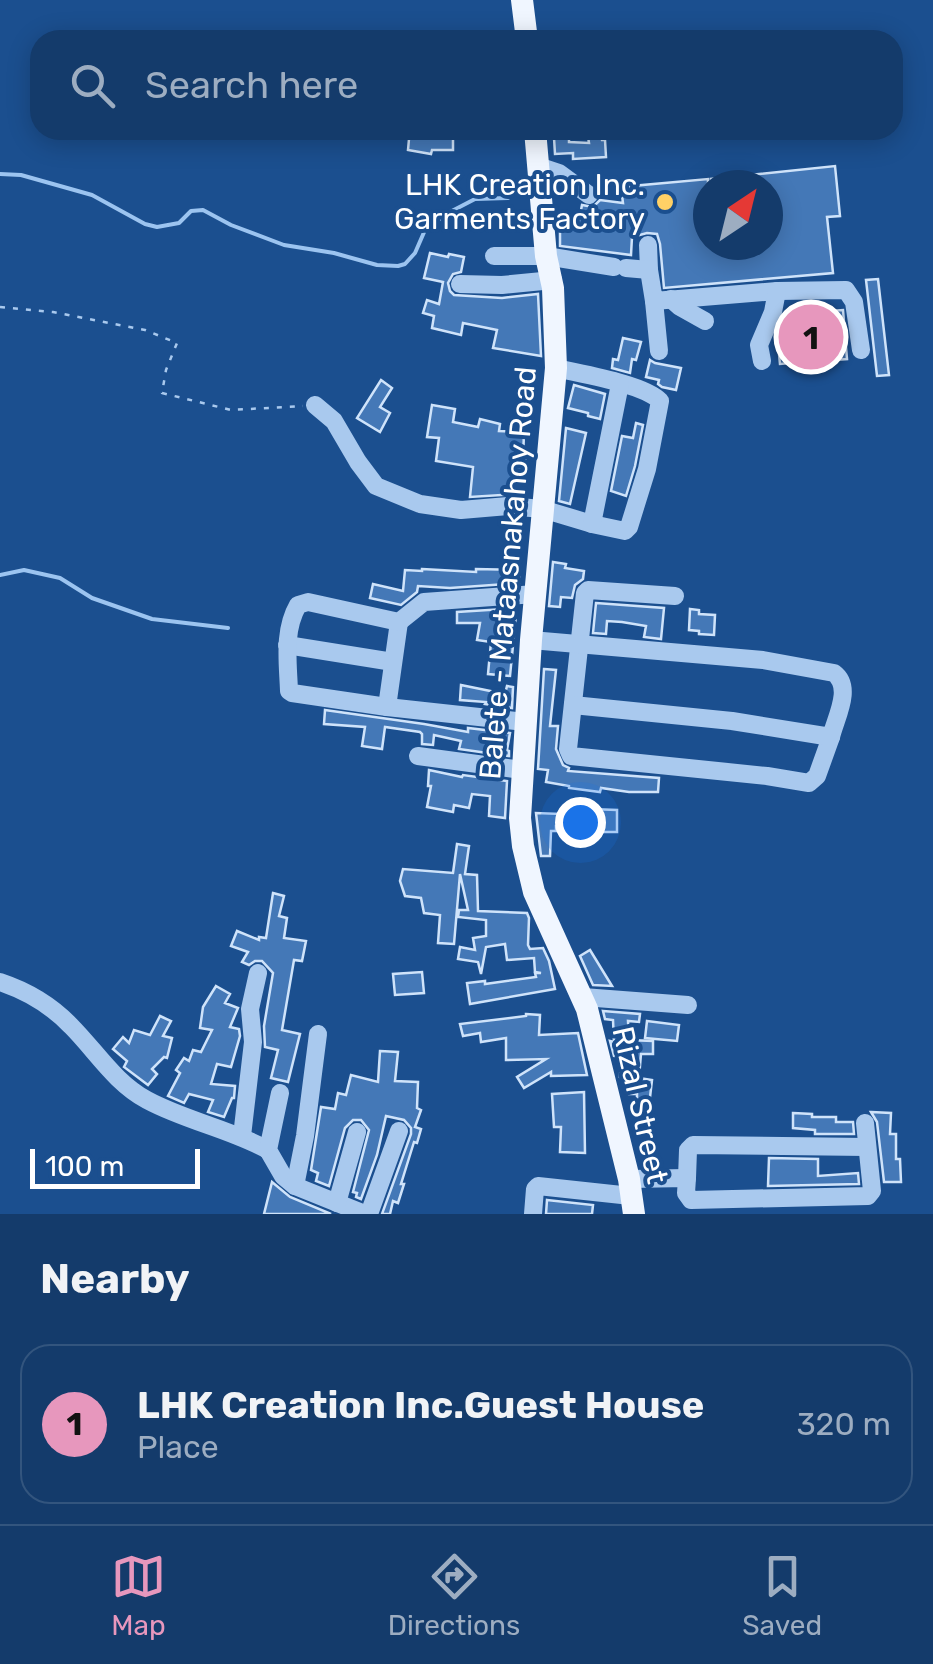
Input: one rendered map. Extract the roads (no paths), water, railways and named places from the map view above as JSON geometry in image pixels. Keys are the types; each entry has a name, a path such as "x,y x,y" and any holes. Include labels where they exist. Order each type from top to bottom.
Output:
{"main road":[{"path":"522,0 526,30"},
{"name":"Balete - Mataasnakahoy Road","path":"536,140 546,256 553,280 556,368 531,640 520,818 534,892 585,1003"},
{"name":"Rizal Street","path":"585,1003 631,1196"}],"street":[{"path":"538,166 590,194"},
{"path":"648,245 649,270 662,300 659,351"},
{"path":"494,256 546,256 649,270"},
{"path":"460,284 553,280"},
{"path":"662,300 846,290 854,302 861,350"},
{"path":"762,362 760,345 777,291"},
{"path":"662,300 705,321"},
{"path":"314,405 334,421 376,486 420,504 461,510 508,506 542,509 625,531 630,526 647,469 660,400 654,394 556,368"},
{"path":"592,524 620,384"},
{"path":"531,640 578,643 763,660 834,674 841,678 844,688 817,776 808,784 571,756 568,749 578,643 584,593 588,590 675,596"},
{"path":"388,708 398,622 424,602 535,594"},
{"path":"398,622 318,602 298,605 290,618 290,692 388,708 525,722"},
{"path":"288,645 393,662"},
{"path":"573,705 732,721 831,736"},
{"path":"418,756 522,770"},
{"path":"242,1136 253,1042 250,1009 258,973"},
{"path":"0,985 27,991 46,1004 146,1100 242,1136 268,1150 283,1176 295,1186 336,1203 367,1214 399,1131"},
{"path":"585,1003 688,1004"},
{"path":"295,1186 306,1136 318,1034"},
{"path":"268,1150 280,1093"},
{"path":"865,1123 872,1191 868,1196 691,1200 686,1192 688,1150 692,1145 867,1148"},
{"path":"336,1203 357,1132"},
{"path":"533,1214 538,1186 631,1196 687,1178"}],"waterway":[{"path":"0,174 21,175 92,195 157,227 179,223 191,211 203,210 284,245 398,266 415,253 425,230 448,213 475,199 508,198"},
{"path":"0,575 24,570 60,578 92,598 152,619 228,628"}],"place":[{"name":"LHK Creation Inc. Garments Factory","path":"665,202"},
{"name":"LHK Creation Inc.Guest House","path":"811,337"}]}
